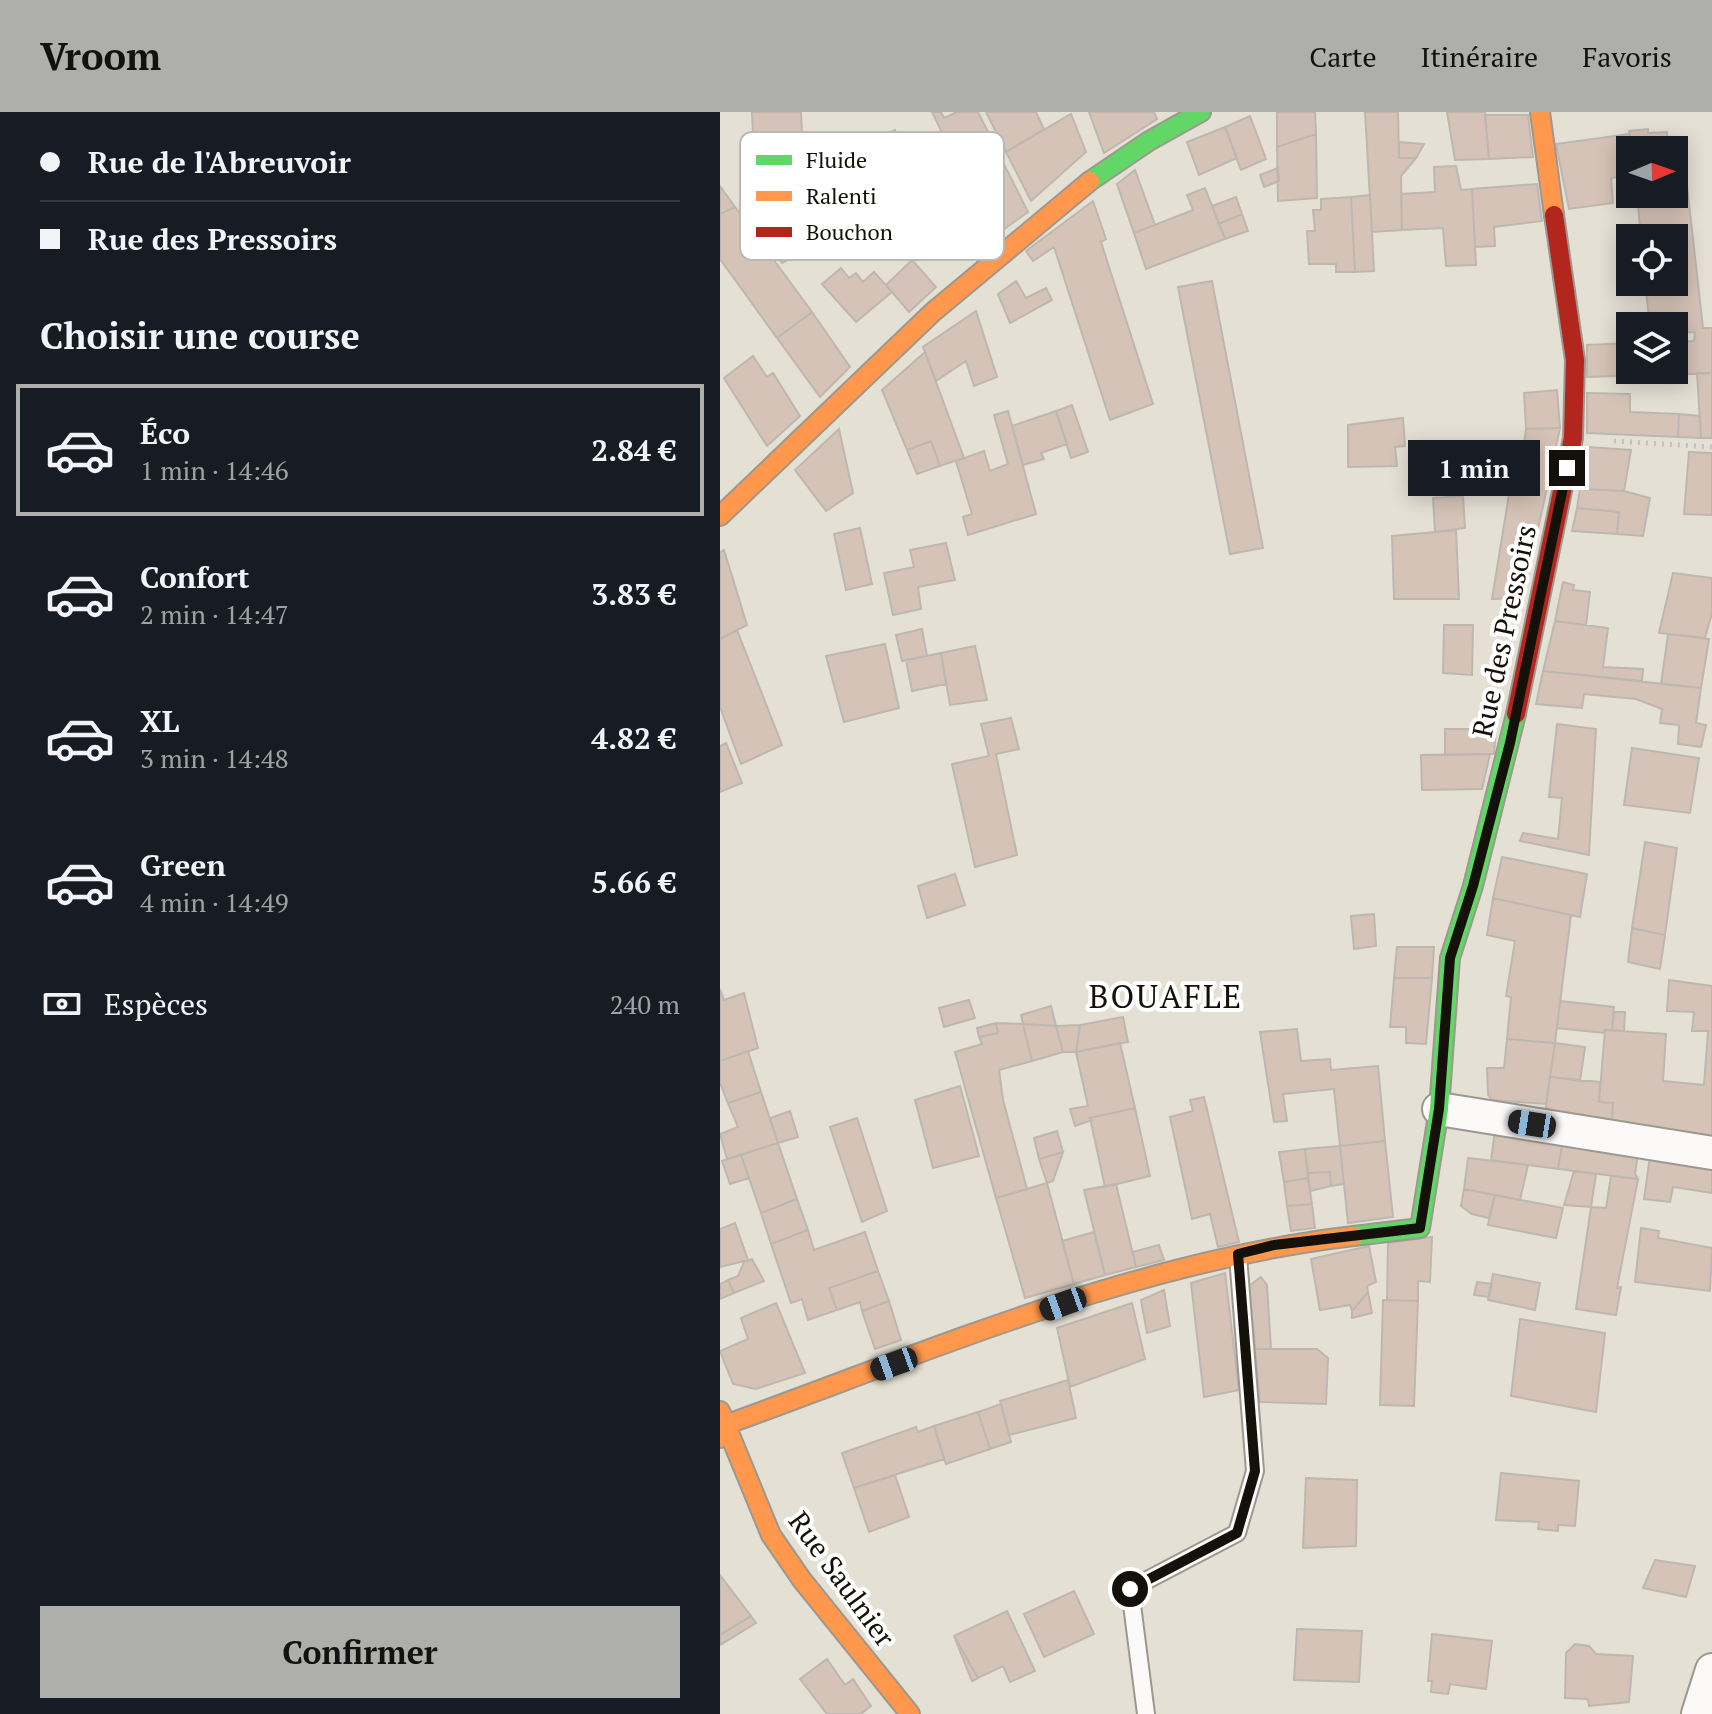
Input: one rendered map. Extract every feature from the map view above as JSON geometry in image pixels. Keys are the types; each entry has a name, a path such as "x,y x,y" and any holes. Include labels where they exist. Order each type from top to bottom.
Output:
{"street":[{"path":"1004,250 1121,156 1201,112"},
{"name":"Rue des Pressoirs","path":"1238,1254 1274,1245 1420,1228 1439,1109 1450,958 1473,886 1510,743 1573,438 1575,360 1540,112"},
{"path":"720,516 954,292 992,260"},
{"path":"1439,1109 1712,1153"},
{"path":"722,1424 1091,1293 1238,1254"},
{"name":"Rue Saulnier","path":"722,1424 771,1535 802,1580 910,1714"},
{"path":"1698,1714 1712,1670"}],"lane":[{"path":"1146,1714 1130,1589 1237,1533 1255,1471 1238,1254"}],"path":[{"path":"1573,438 1712,447"}],"building":[{"path":"752,112 801,112 802,132 753,132"},
{"path":"932,112 941,112 944,118 957,112 978,112 988,132 942,132"},
{"path":"986,112 1036,112 1044,129 1006,152 1004,132 996,132"},
{"path":"1089,112 1154,112 1157,119 1104,153"},
{"path":"1277,112 1315,112 1316,134 1277,147"},
{"path":"1365,112 1398,112 1399,158 1416,158 1401,176 1402,230 1372,232"},
{"path":"1447,112 1485,112 1489,159 1455,160"},
{"path":"1071,114 1086,152 1031,201 1006,152"},
{"path":"1485,115 1528,115 1533,157 1489,159"},
{"path":"1250,116 1266,159 1241,170 1225,127"},
{"path":"1225,127 1237,158 1199,175 1187,142"},
{"path":"1648,129 1648,133 1667,132 1667,136 1630,136 1629,131"},
{"path":"1316,134 1317,198 1278,201 1277,147"},
{"path":"1630,134 1616,136 1616,177 1611,178 1613,203 1569,209 1556,144"},
{"path":"1399,142 1424,144 1416,158 1399,158"},
{"path":"1004,164 1028,212 1004,229"},
{"path":"1456,166 1461,190 1472,189 1476,265 1446,266 1443,228 1402,230 1401,194 1435,192 1434,167"},
{"path":"1278,168 1279,181 1264,187 1260,175"},
{"path":"1135,170 1155,225 1134,233 1117,184"},
{"path":"1537,184 1542,221 1494,227 1495,246 1475,247 1472,189"},
{"path":"720,186 735,207 720,214"},
{"path":"1205,188 1225,239 1146,269 1134,233 1193,210 1187,195"},
{"path":"1370,195 1374,271 1355,272 1351,197"},
{"path":"1688,195 1703,328 1712,328 1712,373 1688,374 1688,341 1694,341 1695,332 1688,332 1688,312 1648,312 1647,296 1688,296 1688,224 1640,224 1638,208 1688,208"},
{"path":"1236,197 1242,214 1219,224 1212,206"},
{"path":"1351,197 1355,272 1336,272 1336,264 1309,264 1307,231 1315,231 1313,210 1321,210 1321,199"},
{"path":"1093,201 1106,239 1101,242 1153,404 1110,420 1054,247 1033,261 1026,251"},
{"path":"735,207 740,214 740,260 774,260 812,312 777,338 720,259 720,214"},
{"path":"1242,214 1248,231 1225,239 1219,224"},
{"path":"912,260 936,287 909,312 886,285"},
{"path":"841,268 849,278 856,273 863,282 874,272 892,292 856,322 822,284"},
{"path":"1016,281 1026,298 1046,288 1052,300 1010,323 998,294"},
{"path":"1212,281 1263,548 1230,554 1178,287"},
{"path":"976,311 997,377 974,386 966,361 936,381 923,347"},
{"path":"812,312 850,367 820,397 777,338"},
{"path":"1616,344 1616,376 1587,377 1587,345"},
{"path":"925,352 964,458 940,466 931,441 907,450 882,390"},
{"path":"753,356 767,377 773,373 800,416 767,446 724,378"},
{"path":"1697,373 1712,373 1712,438 1701,438"},
{"path":"1557,390 1560,428 1526,429 1524,393"},
{"path":"1587,393 1630,394 1630,412 1679,414 1678,437 1587,433"},
{"path":"1072,405 1088,452 1071,458 1056,411"},
{"path":"1008,411 1036,514 968,535 963,517 972,514 956,461 984,451 990,471 1008,464 994,415"},
{"path":"1056,411 1067,444 1041,453 1044,459 1023,465 1012,426"},
{"path":"1679,414 1700,416 1701,438 1678,437"},
{"path":"1403,418 1405,446 1395,447 1397,466 1348,467 1348,425"},
{"path":"1560,428 1523,598 1492,599 1510,488 1518,487 1526,429"},
{"path":"839,429 853,493 826,511 795,470"},
{"path":"931,441 940,466 917,474 907,450"},
{"path":"1588,447 1631,450 1624,491 1580,489"},
{"path":"1689,452 1712,453 1712,515 1684,514"},
{"path":"1580,489 1624,491 1650,498 1643,536 1617,534 1619,512 1577,508"},
{"path":"1463,496 1465,528 1435,532 1433,498"},
{"path":"1577,508 1619,512 1617,534 1572,531"},
{"path":"860,528 872,584 846,590 834,534"},
{"path":"1456,530 1459,599 1394,599 1392,536"},
{"path":"946,543 955,580 918,587 921,609 893,615 884,573 914,567 910,550"},
{"path":"724,550 747,625 720,639 720,552"},
{"path":"1673,573 1712,578 1712,613 1705,638 1659,633"},
{"path":"1563,582 1574,585 1573,590 1590,592 1586,625 1555,621"},
{"path":"1555,621 1608,628 1603,667 1643,669 1642,681 1543,671"},
{"path":"1444,625 1473,625 1472,675 1443,673"},
{"path":"922,629 927,656 902,661 896,635"},
{"path":"737,630 782,745 741,764 720,707 720,639"},
{"path":"1668,634 1709,639 1701,688 1661,684"},
{"path":"885,644 899,708 844,722 826,656"},
{"path":"975,646 987,700 950,705 941,653"},
{"path":"941,653 946,684 912,691 906,660"},
{"path":"1543,671 1701,688 1696,723 1706,725 1701,747 1678,744 1679,725 1660,723 1662,709 1636,699 1584,694 1582,708 1536,704"},
{"path":"1011,718 1019,749 996,754 1017,855 975,867 952,764 989,756 981,724"},
{"path":"1557,724 1596,729 1589,855 1520,841 1523,833 1558,839 1562,798 1549,797"},
{"path":"1445,729 1496,729 1494,754 1445,755"},
{"path":"726,743 742,783 720,792 720,746"},
{"path":"1632,748 1699,758 1690,813 1624,805"},
{"path":"1490,754 1482,789 1422,790 1421,755"},
{"path":"1645,842 1677,848 1665,935 1632,928"},
{"path":"1502,857 1587,874 1580,917 1493,898"},
{"path":"955,874 965,905 927,918 918,886"},
{"path":"1493,898 1571,915 1555,1043 1507,1039 1511,997 1506,996 1515,941 1487,935"},
{"path":"1374,914 1376,946 1354,949 1351,916"},
{"path":"1632,928 1665,935 1660,969 1628,962"},
{"path":"1397,947 1434,947 1432,978 1394,978"},
{"path":"1394,978 1432,978 1426,1044 1406,1043 1406,1027 1390,1027"},
{"path":"1669,980 1712,986 1712,1140 1612,1122 1613,1103 1599,1102 1605,1030 1666,1034 1663,1081 1704,1085 1708,1031 1692,1031 1694,1012 1667,1011"},
{"path":"720,989 724,1000 744,993 758,1048 720,1061"},
{"path":"969,1000 975,1018 944,1027 939,1008"},
{"path":"1560,1001 1614,1007 1612,1030 1605,1030 1604,1033 1557,1028"},
{"path":"1051,1006 1056,1026 1023,1024 1021,1015"},
{"path":"1614,1012 1625,1012 1624,1031 1612,1030"},
{"path":"1123,1017 1128,1042 1076,1052 1080,1025"},
{"path":"996,1023 1023,1024 1032,1061 999,1070 1003,1100 1027,1189 996,1198 955,1052 982,1044 979,1037 998,1033"},
{"path":"996,1023 998,1033 979,1037 977,1028"},
{"path":"1023,1024 1056,1026 1063,1052 1032,1061"},
{"path":"1080,1025 1076,1052 1063,1052 1056,1026"},
{"path":"1297,1029 1301,1061 1330,1059 1331,1070 1378,1066 1385,1141 1340,1146 1334,1089 1283,1094 1287,1121 1274,1122 1260,1032"},
{"path":"1507,1039 1555,1043 1546,1104 1492,1100 1488,1095 1487,1068 1504,1068"},
{"path":"1120,1043 1135,1108 1090,1118 1092,1120 1075,1126 1070,1109 1088,1106 1076,1052"},
{"path":"1555,1043 1585,1047 1580,1081 1550,1077"},
{"path":"748,1051 761,1092 728,1103 720,1083 720,1061"},
{"path":"1550,1077 1600,1082 1599,1102 1613,1103 1612,1122 1545,1114"},
{"path":"960,1086 979,1156 933,1168 915,1100"},
{"path":"761,1092 778,1143 727,1159 720,1134 738,1127 728,1103"},
{"path":"1204,1097 1239,1242 1218,1247 1210,1214 1192,1219 1170,1117 1193,1111 1190,1100"},
{"path":"1135,1108 1150,1176 1105,1187 1090,1118"},
{"path":"790,1111 798,1137 778,1143 770,1118"},
{"path":"857,1118 887,1211 862,1222 830,1127"},
{"path":"1057,1131 1063,1152 1039,1159 1034,1138"},
{"path":"1495,1131 1563,1140 1558,1169 1491,1160"},
{"path":"1563,1140 1638,1153 1635,1174 1638,1179 1558,1169"},
{"path":"1385,1141 1393,1217 1348,1223 1340,1146"},
{"path":"778,1143 797,1199 761,1213 741,1155"},
{"path":"1340,1146 1344,1184 1331,1186 1330,1172 1308,1173 1305,1149"},
{"path":"1305,1149 1308,1178 1284,1182 1279,1152"},
{"path":"1063,1152 1053,1181 1047,1183 1039,1159"},
{"path":"741,1155 749,1178 730,1184 722,1161"},
{"path":"1650,1156 1712,1166 1712,1193 1673,1187 1670,1202 1644,1199"},
{"path":"1468,1158 1528,1165 1520,1200 1464,1189"},
{"path":"1574,1171 1596,1174 1591,1207 1564,1205"},
{"path":"1330,1172 1331,1186 1310,1191 1308,1173"},
{"path":"1611,1176 1638,1179 1617,1288 1621,1287 1616,1315 1576,1309 1591,1207 1606,1208"},
{"path":"1308,1178 1312,1204 1287,1206 1284,1182"},
{"path":"1047,1183 1074,1284 1025,1298 996,1198"},
{"path":"1116,1184 1136,1267 1105,1275 1084,1190"},
{"path":"1464,1189 1495,1195 1489,1218 1472,1214 1461,1206"},
{"path":"1495,1195 1563,1208 1556,1238 1488,1225"},
{"path":"797,1199 808,1230 771,1244 761,1213"},
{"path":"1312,1204 1315,1228 1291,1231 1287,1206"},
{"path":"735,1223 748,1260 720,1267 720,1229"},
{"path":"1641,1228 1659,1231 1658,1238 1712,1248 1710,1291 1635,1282"},
{"path":"808,1230 814,1250 865,1232 878,1271 829,1288 837,1310 808,1320 802,1299 791,1303 771,1244"},
{"path":"1094,1232 1105,1275 1074,1284 1062,1241"},
{"path":"1432,1237 1430,1282 1418,1281 1418,1301 1387,1300 1388,1243"},
{"path":"1159,1245 1164,1260 1136,1267 1133,1252"},
{"path":"1369,1246 1376,1282 1367,1286 1368,1292 1352,1311 1350,1305 1320,1310 1311,1259"},
{"path":"752,1259 764,1281 734,1293 728,1280 738,1276 744,1262"},
{"path":"878,1271 889,1301 862,1311 860,1302 837,1310 829,1288"},
{"path":"1225,1273 1239,1390 1204,1397 1191,1283"},
{"path":"1493,1274 1540,1283 1535,1310 1488,1300"},
{"path":"1261,1277 1267,1285 1271,1349 1255,1349 1249,1286"},
{"path":"728,1280 734,1293 720,1299 720,1284"},
{"path":"1477,1282 1492,1284 1489,1297 1474,1295"},
{"path":"1164,1290 1170,1326 1147,1333 1141,1300"},
{"path":"1368,1292 1372,1313 1352,1318 1352,1311"},
{"path":"1383,1300 1418,1301 1414,1406 1380,1405"},
{"path":"889,1301 901,1340 875,1349 862,1311"},
{"path":"776,1303 805,1373 756,1389 733,1384 720,1351 748,1339 741,1318"},
{"path":"1132,1303 1145,1359 1070,1387 1057,1328"},
{"path":"1520,1319 1605,1333 1596,1412 1511,1396"},
{"path":"1255,1349 1317,1349 1328,1358 1326,1404 1260,1402"},
{"path":"1068,1380 1076,1418 1009,1435 1000,1401"},
{"path":"1001,1404 1011,1442 990,1449 978,1412"},
{"path":"978,1412 990,1449 946,1464 934,1426"},
{"path":"934,1426 944,1459 854,1488 842,1453 916,1427 918,1432"},
{"path":"1501,1473 1579,1481 1575,1526 1558,1525 1558,1531 1538,1529 1539,1522 1496,1520"},
{"path":"895,1475 909,1517 869,1532 854,1488"},
{"path":"1306,1478 1357,1480 1356,1546 1303,1548"},
{"path":"1655,1560 1695,1566 1686,1597 1643,1588"},
{"path":"720,1575 751,1616 720,1635"},
{"path":"1074,1591 1094,1634 1044,1657 1024,1614"},
{"path":"1007,1611 1035,1671 1010,1682 1003,1666 978,1678 954,1636"},
{"path":"751,1616 756,1623 720,1645 720,1635"},
{"path":"1297,1629 1362,1631 1359,1682 1294,1680"},
{"path":"1432,1634 1492,1641 1486,1689 1450,1684 1448,1694 1431,1692 1432,1681 1428,1681"},
{"path":"954,1636 978,1678 972,1681"},
{"path":"1575,1644 1589,1646 1596,1654 1633,1656 1629,1702 1589,1706 1588,1699 1565,1698 1566,1653"},
{"path":"827,1659 845,1685 853,1679 871,1706 861,1714 827,1714 800,1679"}],"traffic: fast":[{"path":"1090,181 1149,141 1201,112"},
{"path":"1354,1236 1420,1228 1439,1109 1450,958 1473,886 1516,714"}],"traffic: slow":[{"path":"1540,112 1554,215"},
{"path":"1004,253 1090,181"},
{"path":"720,516 933,312 995,260"},
{"path":"720,1438 725,1425 957,1339 1113,1287 1273,1248 1354,1236"},
{"path":"720,1411 771,1535 802,1580 910,1714"}],"traffic: jam":[{"path":"1516,714 1573,438 1575,360 1554,215"}],"district":[{"name":"BOUAFLE","path":"1166,997"}],"route":[{"path":"1130,1589 1237,1533 1255,1471 1238,1254 1274,1245 1420,1228 1439,1109 1450,958 1473,886 1510,743 1567,468"}]}
